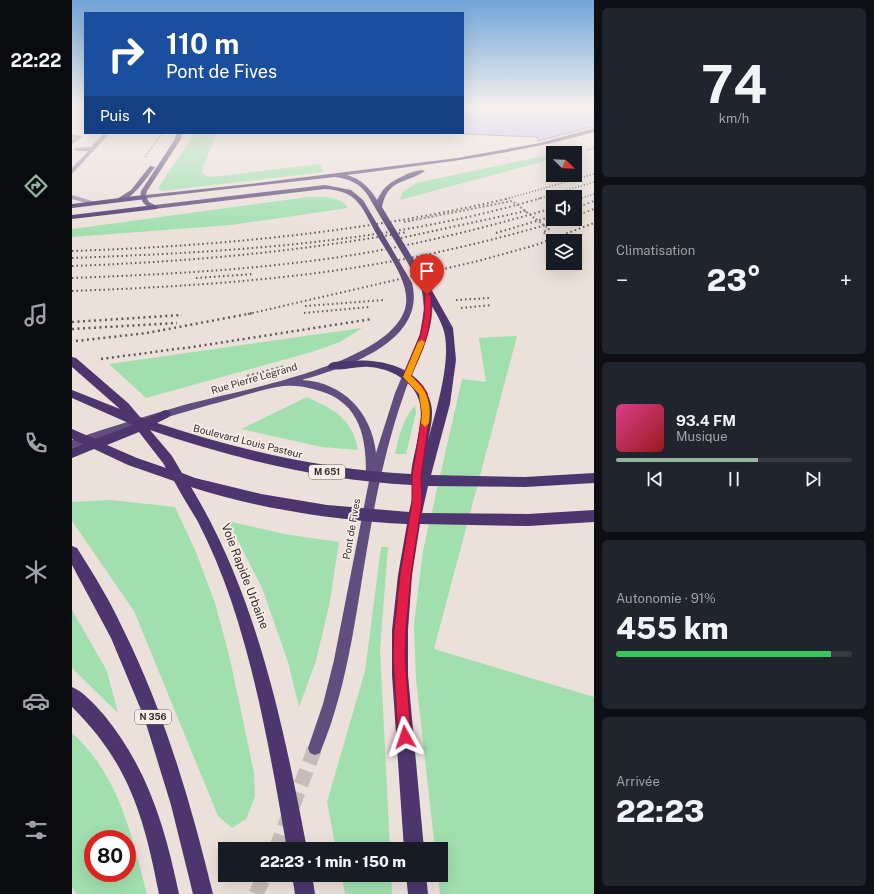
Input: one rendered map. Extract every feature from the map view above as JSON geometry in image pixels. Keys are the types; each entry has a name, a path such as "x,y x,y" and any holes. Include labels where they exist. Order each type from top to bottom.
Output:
{"highway":[{"path":"72,206 143,197"},
{"path":"72,217 154,207"},
{"path":"413,842 399,655 402,600 417,502 444,404 451,366 448,328 425,287"},
{"name":"Voie Rapide Urbaine","path":"72,360 110,393 146,432 179,475 204,520 228,576 255,656 284,776 296,842"},
{"path":"333,366 358,364 390,367 407,377 419,387 423,393 426,414 416,477 417,502"},
{"name":"Boulevard Louis Pasteur","path":"72,394 140,423 191,440 273,462 331,473 444,483 502,483 594,478"},
{"path":"72,453 137,428 165,414"},
{"path":"72,434 135,462 192,481 266,500 321,509 366,516 447,522 531,520 594,516"},
{"name":"N 356","path":"72,552 104,606 146,699 167,755 203,894"},
{"path":"72,695 100,722 130,765 150,816 161,856 169,894"},
{"path":"303,882 305,894"},
{"path":"417,882 418,894"}],"main road":[{"path":"119,200 129,195 137,187 165,150"},
{"path":"171,150 144,191 143,197 146,203 154,207 325,187 352,192 350,184 353,179 368,171"},
{"path":"143,197 335,176 511,150"},
{"path":"214,199 274,188 422,170 533,150"},
{"path":"379,207 379,201 386,190 394,183 422,170"},
{"path":"335,176 353,179 366,186 425,287"},
{"name":"Rue Pierre Legrand","path":"72,444 165,414 276,384 333,366 374,348 392,334 408,314 411,294 408,283 365,207 358,196 352,192"},
{"name":"Pont de Fives","path":"315,748 324,724 342,659 369,502 383,445 407,377 424,336 428,318 427,295 425,287"},
{"path":"276,384 297,383 319,387 334,392 354,408 362,418 369,431 372,458 369,502"}],"street":[{"path":"72,172 92,150"},
{"path":"72,197 92,203"}],"path":[{"path":"401,223 512,200 549,229 543,232 546,234"}],"green space":[{"path":"184,150 210,150 201,172 206,176 213,177 320,164 324,172 162,191 158,188"},
{"path":"546,155 546,161 399,200 403,192 416,183"},
{"path":"308,197 325,197 336,199 345,204 348,208 231,225 72,237 72,229"},
{"path":"362,328 340,342 312,352 146,398 109,364"},
{"path":"517,336 434,649 594,697 594,894 440,894 439,882 448,882 448,842 434,842 416,679 414,624 423,551 462,379 486,382 479,338"},
{"path":"307,397 326,406 340,416 351,430 358,450 322,447 241,429"},
{"path":"415,405 416,413 406,454 395,454 402,428 407,416"},
{"path":"111,500 175,507 196,552 215,603 230,659 254,773 255,797 246,819 232,828 218,816 134,611 72,521 72,502"},
{"path":"228,521 284,534 339,542 330,601 316,661 299,707 288,662 262,588"},
{"path":"381,547 388,547 380,649 390,842 335,842 327,802 365,671"},
{"path":"72,610 107,671 118,713 72,668"},
{"path":"72,733 88,750 101,768 122,808 129,830 84,830 84,882 136,882 136,850 147,894 76,894 72,887"},
{"path":"342,882 391,882 392,894 345,894"}],"tunnel":[{"path":"279,842 315,748"},
{"path":"256,894 262,882"}],"railway":[{"path":"508,198 594,174"},
{"path":"538,199 594,182"},
{"path":"582,198 594,194"},
{"path":"72,251 183,245 292,235 402,220 508,198"},
{"path":"72,258 131,256 309,243 426,226 541,198"},
{"path":"582,205 594,201"},
{"path":"582,213 594,209"},
{"path":"72,278 225,270 338,257 398,247 443,237 546,210"},
{"path":"401,238 526,211"},
{"path":"496,233 546,218"},
{"path":"249,314 478,261 536,245 594,223"},
{"path":"72,291 267,279 344,269 406,259 452,249 546,225"},
{"path":"72,266 156,262 240,255 324,245 407,232"},
{"path":"196,278 254,274"},
{"path":"456,300 489,298"},
{"path":"305,306 384,300"},
{"path":"461,308 492,305"},
{"path":"304,313 369,307"},
{"path":"76,341 147,333 249,314"},
{"path":"72,322 182,315"},
{"path":"101,359 199,346 372,319"},
{"path":"72,329 177,323"}],"slow traffic":[{"path":"422,342 407,377 419,387 423,393 426,414 425,423"}],"route":[{"path":"405,737 399,655 400,630 405,575 417,502 416,477 426,414 423,393 419,387 407,377 424,336 428,318 427,295"}]}
